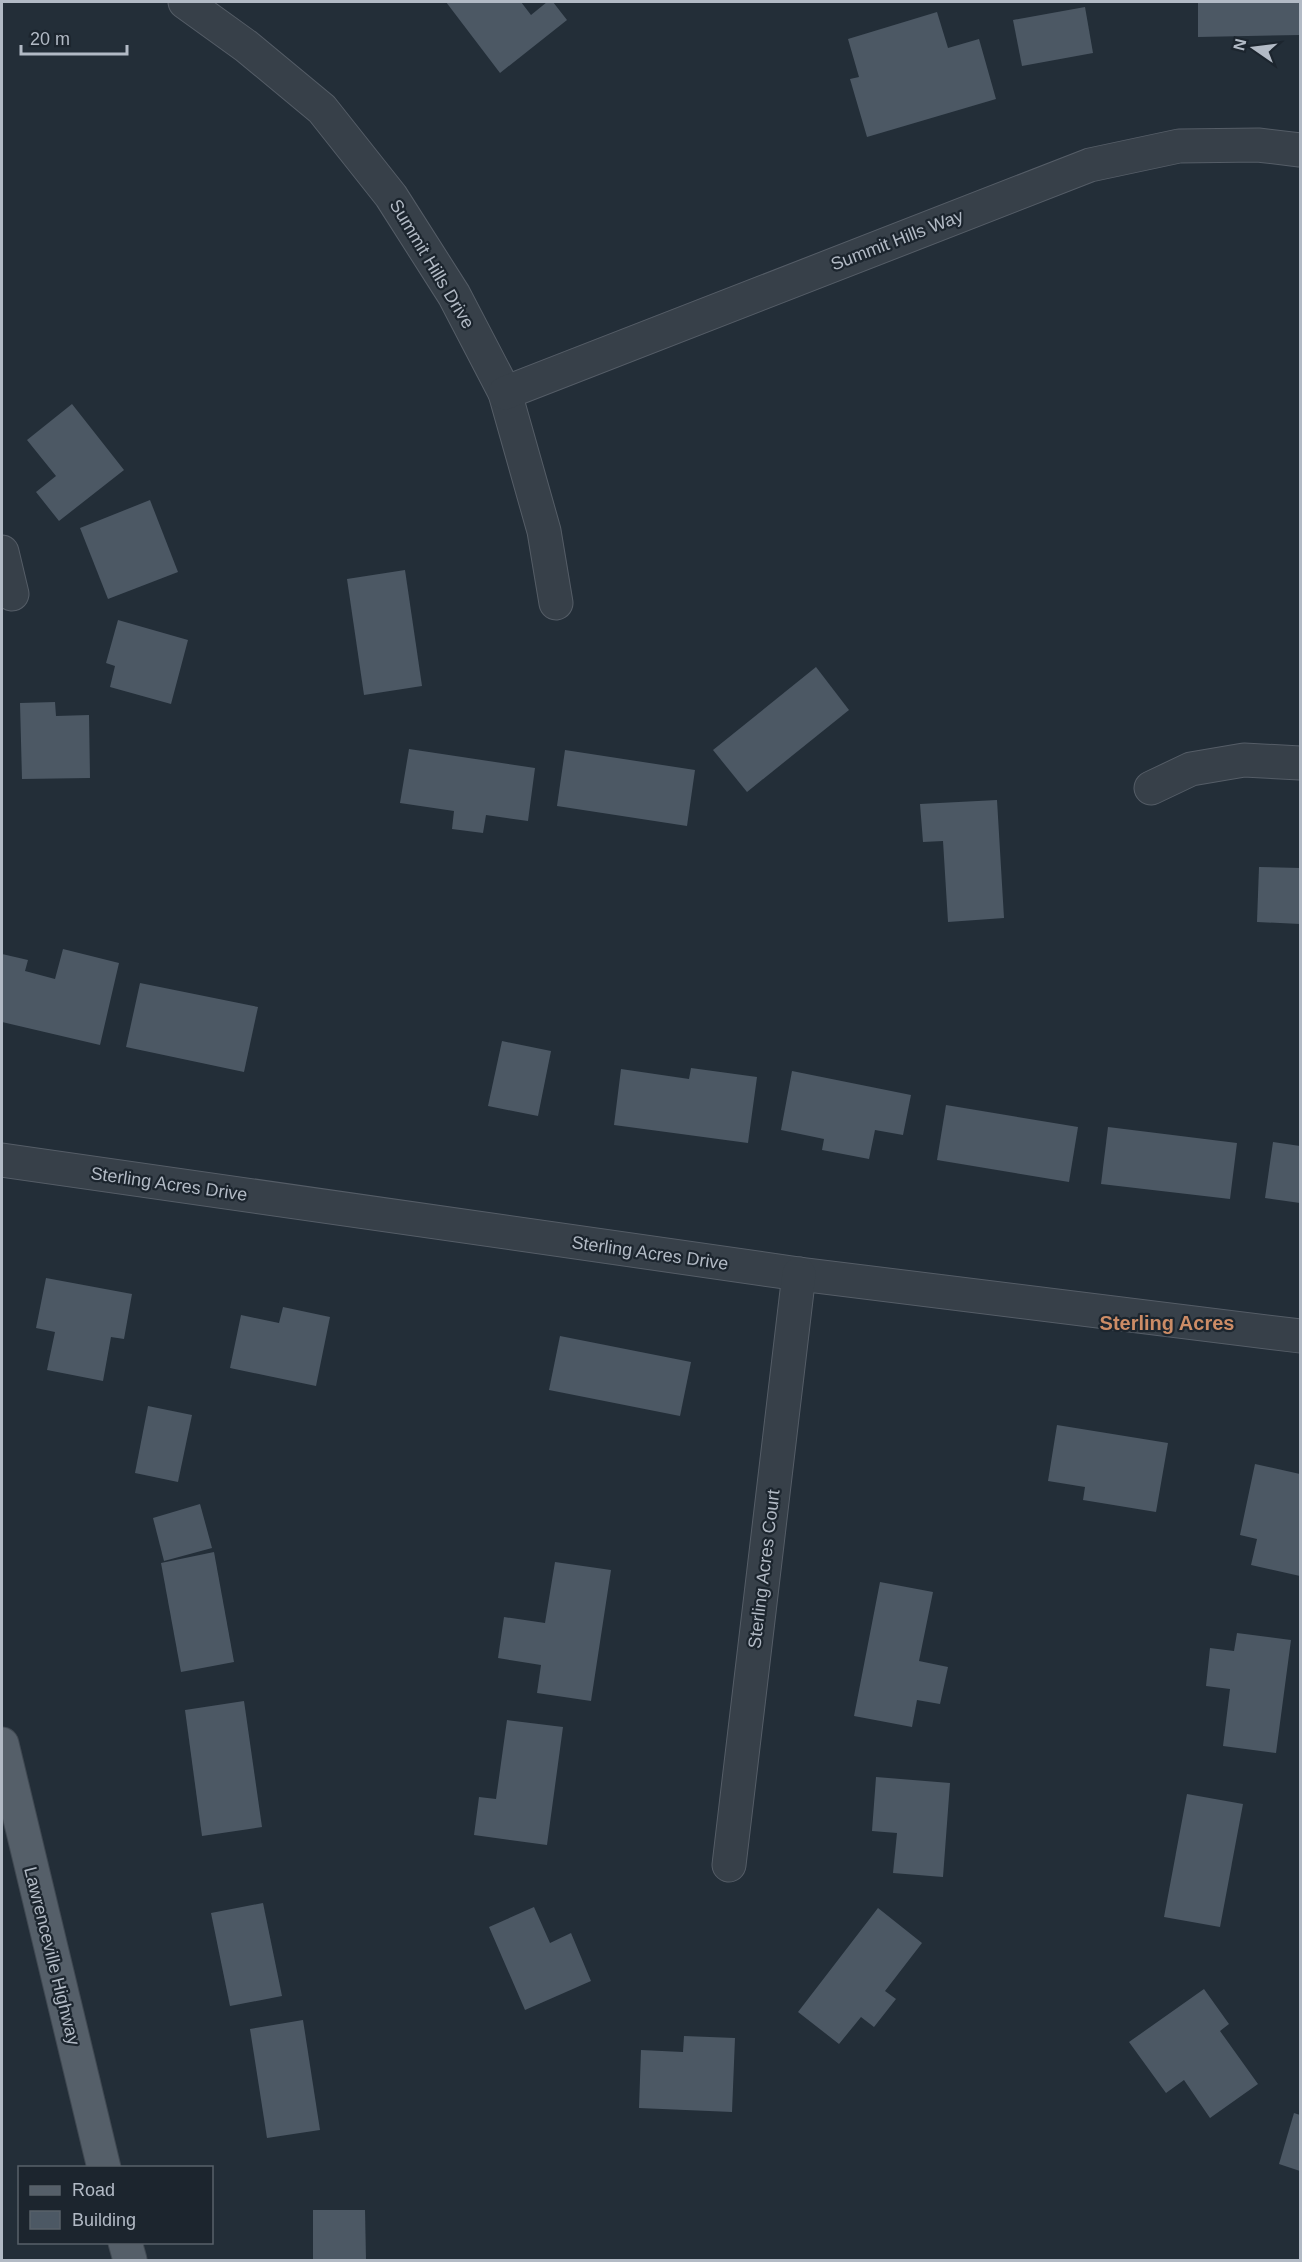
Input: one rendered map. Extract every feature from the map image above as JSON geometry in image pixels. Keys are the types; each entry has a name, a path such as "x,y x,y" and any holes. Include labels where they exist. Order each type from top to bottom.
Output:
{"main road":[{"name":"Lawrenceville Highway","path":"2,1744 104,2166"},
{"path":"126,2244 130,2260"}],"street":[{"name":"Summit Hills Drive","path":"185,2 246,46 322,109 398,206 454,295 505,393 544,531 556,603"},
{"name":"Summit Hills Way","path":"505,393 1090,165 1179,146 1258,145 1300,150"},
{"path":"2,552 12,594"},
{"path":"1151,788 1191,769 1244,760 1300,763"},
{"name":"Sterling Acres Drive","path":"2,1160 799,1274 1300,1336"},
{"name":"Sterling Acres Court","path":"729,1864 799,1274"}],"building":[{"path":"446,2 521,2 531,15 547,2 553,2 567,20 500,73"},
{"path":"1198,2 1300,2 1300,35 1198,37"},
{"path":"1085,7 1093,53 1022,66 1013,20"},
{"path":"937,12 948,48 979,39 996,99 867,137 850,79 859,77 848,39"},
{"path":"72,404 124,470 59,521 36,492 56,476 27,440"},
{"path":"150,500 178,572 108,599 80,528"},
{"path":"405,570 422,686 364,695 347,579"},
{"path":"118,620 188,640 171,704 110,687 115,666 106,663"},
{"path":"816,667 849,710 747,792 713,750"},
{"path":"55,702 56,716 89,715 90,778 22,779 20,703"},
{"path":"409,749 535,768 528,821 486,815 483,833 452,829 454,811 400,803"},
{"path":"565,750 695,770 687,826 557,806"},
{"path":"997,800 1004,918 948,922 943,841 923,842 920,804"},
{"path":"1259,867 1300,868 1300,924 1257,922"},
{"path":"63,949 119,963 100,1045 2,1022 2,954 28,960 25,971 55,979"},
{"path":"140,983 258,1007 244,1072 126,1047"},
{"path":"502,1041 551,1051 538,1116 488,1106"},
{"path":"691,1068 757,1077 748,1143 614,1125 621,1069 689,1079"},
{"path":"792,1071 911,1095 903,1135 875,1130 869,1159 822,1150 824,1139 781,1130"},
{"path":"946,1105 1078,1127 1069,1182 937,1160"},
{"path":"1108,1127 1237,1143 1230,1199 1101,1184"},
{"path":"1273,1142 1300,1146 1300,1203 1265,1198"},
{"path":"46,1278 132,1294 124,1339 111,1337 103,1381 47,1370 55,1332 36,1328"},
{"path":"283,1307 330,1317 316,1386 230,1368 241,1315 279,1323"},
{"path":"560,1336 691,1362 680,1416 549,1390"},
{"path":"148,1406 192,1415 178,1482 135,1473"},
{"path":"1057,1425 1168,1443 1156,1512 1083,1500 1085,1487 1048,1481"},
{"path":"1255,1464 1300,1474 1300,1576 1251,1565 1257,1539 1240,1535"},
{"path":"200,1504 212,1548 164,1561 153,1518"},
{"path":"214,1552 234,1662 181,1672 161,1563"},
{"path":"555,1562 611,1570 591,1701 537,1693 541,1665 498,1658 504,1617 545,1623"},
{"path":"880,1582 933,1592 919,1661 948,1667 940,1704 917,1700 912,1727 854,1716"},
{"path":"1237,1633 1291,1640 1276,1753 1223,1746 1230,1689 1206,1686 1210,1648 1234,1651"},
{"path":"244,1701 262,1827 202,1836 185,1710"},
{"path":"507,1720 563,1727 547,1845 474,1835 479,1797 496,1799"},
{"path":"876,1777 950,1783 943,1877 893,1873 897,1833 872,1831"},
{"path":"1187,1794 1243,1804 1220,1927 1164,1917"},
{"path":"263,1903 282,1996 230,2006 211,1913"},
{"path":"534,1907 550,1943 571,1933 591,1981 525,2010 489,1927"},
{"path":"878,1908 922,1943 885,1991 896,1999 874,2027 861,2017 839,2044 798,2012"},
{"path":"1204,1989 1229,2024 1220,2031 1258,2084 1210,2118 1184,2080 1166,2093 1129,2042"},
{"path":"303,2020 320,2130 267,2138 250,2029"},
{"path":"684,2036 735,2038 732,2112 639,2108 641,2050 683,2052"},
{"path":"1294,2113 1300,2115 1300,2171 1279,2164"},
{"path":"313,2210 365,2210 366,2260 313,2260"}],"district":[{"name":"Sterling Acres","path":"1167,1323"}]}
